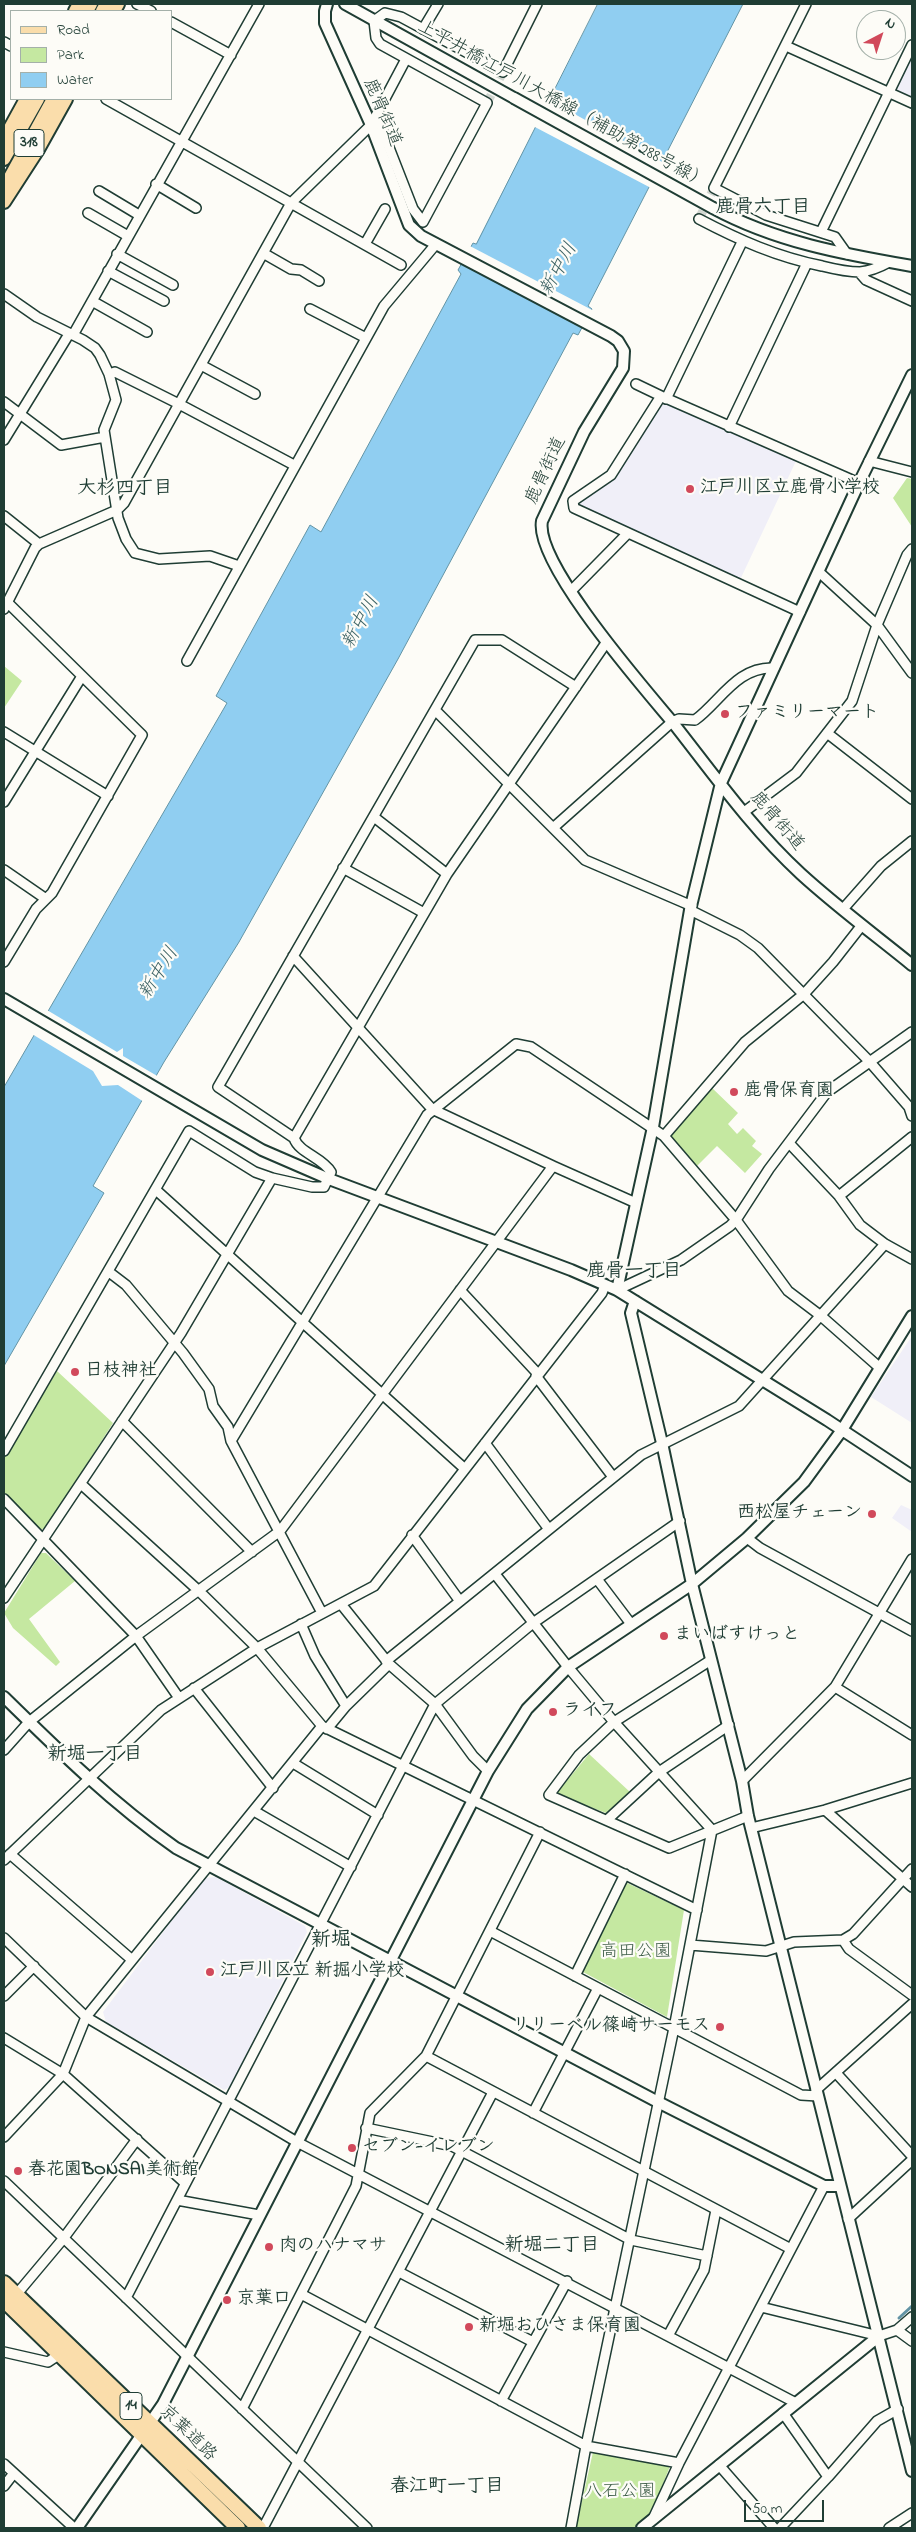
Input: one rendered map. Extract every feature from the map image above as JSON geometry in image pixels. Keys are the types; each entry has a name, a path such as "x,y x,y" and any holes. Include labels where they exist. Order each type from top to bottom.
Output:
{"highway":[{"name":"京葉道路","path":"4,2283 10,2297 60,2354 258,2528"},
{"name":"京葉道路","path":"10,2297 146,2431 238,2528"}],"main road":[{"path":"4,139 25,100"},
{"name":"318","path":"4,158 37,100"},
{"name":"318","path":"4,188 52,100"},
{"path":"4,202 27,167 65,100"}],"street":[{"path":"137,4 149,10"},
{"path":"4,440 92,301 180,140 259,4"},
{"name":"鹿骨街道","path":"327,4 324,11 325,23 372,122 404,218 417,233 611,336 618,341 624,351 623,368 584,432 541,526 542,536 547,549 572,591 606,643 744,812 801,874 912,965"},
{"name":"上平井橋江戸川大橋線（補助第288号線）","path":"345,4 743,224 803,245 912,266"},
{"path":"423,29 438,4"},
{"path":"372,122 379,122 413,209 423,222 487,103 380,44 376,38 374,21 385,13 400,17 503,72 538,4"},
{"path":"806,4 714,188 766,215 835,237 847,254"},
{"path":"172,23 231,55"},
{"path":"821,232 912,45"},
{"path":"786,46 912,102"},
{"path":"4,962 36,908 46,899 142,735 82,676 5,606 35,548 40,544 117,510 124,503 291,203 372,122 406,59"},
{"path":"108,100 401,265"},
{"path":"156,184 196,208"},
{"path":"99,191 139,215"},
{"path":"365,244 385,209"},
{"path":"88,213 128,236"},
{"path":"699,219 742,242 772,254 807,263 859,272 874,270 889,262"},
{"path":"742,242 664,397 611,475 573,501 574,508 628,532 683,560 800,612"},
{"path":"187,661 294,465 384,306 441,246"},
{"path":"263,253 291,269 301,270 319,280"},
{"path":"117,254 172,285"},
{"path":"728,427 807,263"},
{"path":"108,270 164,301"},
{"path":"859,272 866,280 912,301"},
{"path":"4,294 37,318 95,348 108,374 116,400 104,430 117,510 126,539 135,553 159,559 210,556 239,566"},
{"path":"92,301 147,332"},
{"path":"310,308 366,338"},
{"path":"201,365 255,394"},
{"path":"108,374 115,372 124,376 294,465"},
{"path":"617,1290 653,1127 691,908 721,784 869,461 912,375"},
{"path":"636,384 728,427 859,483"},
{"path":"4,402 61,444 105,437"},
{"path":"869,461 912,472"},
{"path":"4,516 40,544"},
{"path":"572,591 628,532"},
{"path":"744,812 796,773 852,701 877,625 910,554"},
{"path":"819,572 877,625 912,673"},
{"path":"4,1451 189,1131 255,1172 272,1178 312,1187 324,1186 329,1179 331,1172 318,1158 296,1144 294,1138 218,1086 475,640 502,640 576,686"},
{"path":"294,1138 447,874 606,643"},
{"path":"553,828 672,722 679,718 695,720 703,714 726,688 764,667 774,668"},
{"path":"4,802 82,676"},
{"path":"435,710 585,860 691,908 740,935 758,948 869,1061 909,1107 912,1116"},
{"path":"4,732 108,796"},
{"path":"827,733 912,799"},
{"path":"374,817 447,874"},
{"path":"843,909 882,866 912,841"},
{"path":"343,868 424,913"},
{"path":"4,870 46,899"},
{"path":"664,1136 746,1042 804,994 833,962 862,925"},
{"path":"293,956 432,1109 636,1203"},
{"path":"8,1001 262,1150 329,1179 617,1290 842,1430 912,1476"},
{"path":"617,1290 681,1260 736,1220 769,1169 826,1092 912,1032"},
{"path":"231,1441 427,1115 432,1109 516,1044 531,1047 664,1136 736,1220 788,1291 821,1316 880,1368"},
{"path":"839,1196 912,1137"},
{"path":"789,1143 839,1196 860,1225 885,1244 912,1259"},
{"path":"4,1750 29,1722 136,1636 280,1531 553,1166"},
{"path":"4,1598 82,1484 175,1341 272,1178"},
{"path":"156,1190 465,1469"},
{"path":"4,2137 63,2074 86,2017 131,1959 210,1866 293,1763 388,1662 548,1528 641,1455 739,1406 764,1381 885,1244"},
{"path":"109,1272 126,1285 175,1341 210,1389 213,1406 228,1427 231,1441 322,1613"},
{"path":"131,1959 7,1857 140,1728 179,1698 257,1648 374,1586 602,1293 605,1285"},
{"path":"460,1290 537,1375 613,1477"},
{"path":"635,1301 631,1313 680,1521 692,1584 729,1725 748,1816 839,2186 898,2409 912,2471"},
{"path":"77,2528 146,2431 298,2142 488,1771 528,1709 568,1667 692,1584 747,1538 804,1482 842,1430 912,1316"},
{"path":"122,1421 252,1552"},
{"path":"485,1443 548,1528"},
{"path":"82,1484 199,1591 257,1648 324,1728 697,1910"},
{"path":"4,1500 136,1636 179,1698"},
{"path":"126,2298 435,1704 533,1623 680,1521"},
{"path":"412,1535 460,1600"},
{"path":"747,1538 760,1548 912,1631"},
{"path":"742,1781 835,1687 878,1612 912,1559"},
{"path":"495,1574 614,1722 712,1830"},
{"path":"598,1578 631,1624"},
{"path":"341,1604 388,1662 435,1704 473,1756 488,1771"},
{"path":"301,1624 315,1656 346,1706"},
{"path":"711,1660 614,1722 578,1756 549,1795 669,1848 748,1816"},
{"path":"835,1687 912,1736"},
{"path":"194,1688 273,1788"},
{"path":"4,1697 88,1779 144,1826 176,1848 658,2102 824,2186 839,2186"},
{"path":"607,1820 659,1772 729,1725"},
{"path":"293,1763 378,1815"},
{"path":"751,1828 825,1810 912,1783"},
{"path":"825,1810 912,1887"},
{"path":"254,1811 351,1867"},
{"path":"572,2528 586,2446 631,2240 712,1830"},
{"path":"242,2409 359,2175 370,2113 426,2056 540,1832"},
{"path":"690,1945 766,1951 794,1942 843,1940 853,1934 912,1869"},
{"path":"575,1976 625,1874"},
{"path":"490,1931 801,2094 817,2093 912,2004"},
{"path":"4,1938 86,2017 298,2142 669,2334 796,2402"},
{"path":"843,1940 849,1949 912,1995"},
{"path":"4,1996 34,1966"},
{"path":"533,2113 598,1988"},
{"path":"4,2038 63,2074 185,2183"},
{"path":"426,2056 791,2249"},
{"path":"837,2074 912,2156"},
{"path":"263,2528 432,2211 493,2092"},
{"path":"366,2128 452,2146 631,2240 707,2256"},
{"path":"10,2297 63,2239 137,2139"},
{"path":"848,2219 912,2160"},
{"path":"4,2181 367,2528"},
{"path":"653,2519 678,2463 824,2186"},
{"path":"177,2200 260,2215"},
{"path":"669,2334 704,2270 716,2210"},
{"path":"399,2272 533,2342"},
{"path":"501,2400 567,2281"},
{"path":"301,2294 586,2446 678,2463"},
{"path":"761,2307 879,2336"},
{"path":"642,2528 879,2336 897,2330 912,2317"},
{"path":"897,2330 912,2341"},
{"path":"4,2352 48,2362 60,2354"},
{"path":"780,2528 828,2477 876,2421 898,2409"},
{"path":"783,2413 828,2477"},
{"path":"4,2464 74,2528"},
{"path":"719,2465 774,2528"},
{"path":"4,2486 14,2473"},
{"path":"888,2528 912,2513"}],"shaded area":[{"path":"912,56 912,99 898,92 897,88"},
{"name":"江戸川区立鹿骨小学校","path":"661,402 796,461 739,582 579,506 579,503 615,475"},
{"path":"912,1336 912,1423 871,1397"},
{"path":"901,1505 912,1510 912,1532 892,1518"},
{"name":"江戸川区立 新掘小学校","path":"216,1877 305,1926 307,1932 230,2087 224,2090 106,2022 103,2012 204,1878"}],"green space":[{"path":"907,478 912,479 912,527 893,498"},
{"path":"4,666 22,681 4,708"},
{"path":"711,1087 738,1113 728,1124 737,1134 743,1128 756,1141 752,1146 762,1154 745,1173 717,1146 697,1166 671,1138 671,1133"},
{"path":"57,1371 113,1423 46,1528 38,1530 4,1494 4,1459"},
{"path":"41,1553 46,1553 75,1581 29,1619 60,1662 56,1666 13,1628 4,1613"},
{"path":"589,1754 630,1792 606,1813 556,1794"},
{"name":"高田公園","path":"625,1882 684,1910 667,2017 583,1972"},
{"name":"八石公園","path":"593,2452 670,2466 651,2515 634,2528 576,2528"}],"water":[{"name":"新中川","path":"598,4 743,4 588,306 592,309 578,335 573,333 398,659 239,942 164,1062 93,1186 104,1193 4,1366 4,1087 227,703 216,696 310,525 321,532 461,274 458,270 473,243 476,244"}],"pier":[{"path":"547,99 664,163 651,188 533,126"},
{"path":"468,245 594,311 585,328 459,263"},
{"path":"47,1010 117,1052 123,1048 123,1056 159,1077 144,1102 118,1085 102,1086 93,1071 32,1034"}],"waterway":[{"path":"899,2318 912,2306"}],"tunnel":[{"path":"487,103 503,72"},
{"path":"699,219 714,188"}],"place":[{"name":"江戸川区立鹿骨小学校","path":"690,489"},
{"name":"ファミリーマート","path":"725,714"},
{"name":"鹿骨保育園","path":"734,1092"},
{"name":"日枝神社","path":"75,1372"},
{"name":"西松屋チェーン","path":"872,1514"},
{"name":"まいばすけっと","path":"664,1636"},
{"name":"ライフ","path":"553,1712"},
{"name":"江戸川区立 新掘小学校","path":"210,1972"},
{"name":"リリーベル篠崎サーモス","path":"720,2027"},
{"name":"セブン-イレブン","path":"352,2148"},
{"name":"春花園BONSAI美術館","path":"18,2171"},
{"name":"肉のハナマサ","path":"269,2247"},
{"name":"京葉口","path":"227,2300"},
{"name":"新堀おひさま保育園","path":"469,2327"}],"district":[{"name":"鹿骨六丁目","path":"763,209"},
{"name":"大杉四丁目","path":"125,490"},
{"name":"鹿骨一丁目","path":"634,1273"},
{"name":"新堀一丁目","path":"95,1756"},
{"name":"新堀","path":"331,1942"},
{"name":"新堀二丁目","path":"552,2247"},
{"name":"春江町一丁目","path":"447,2488"}]}
